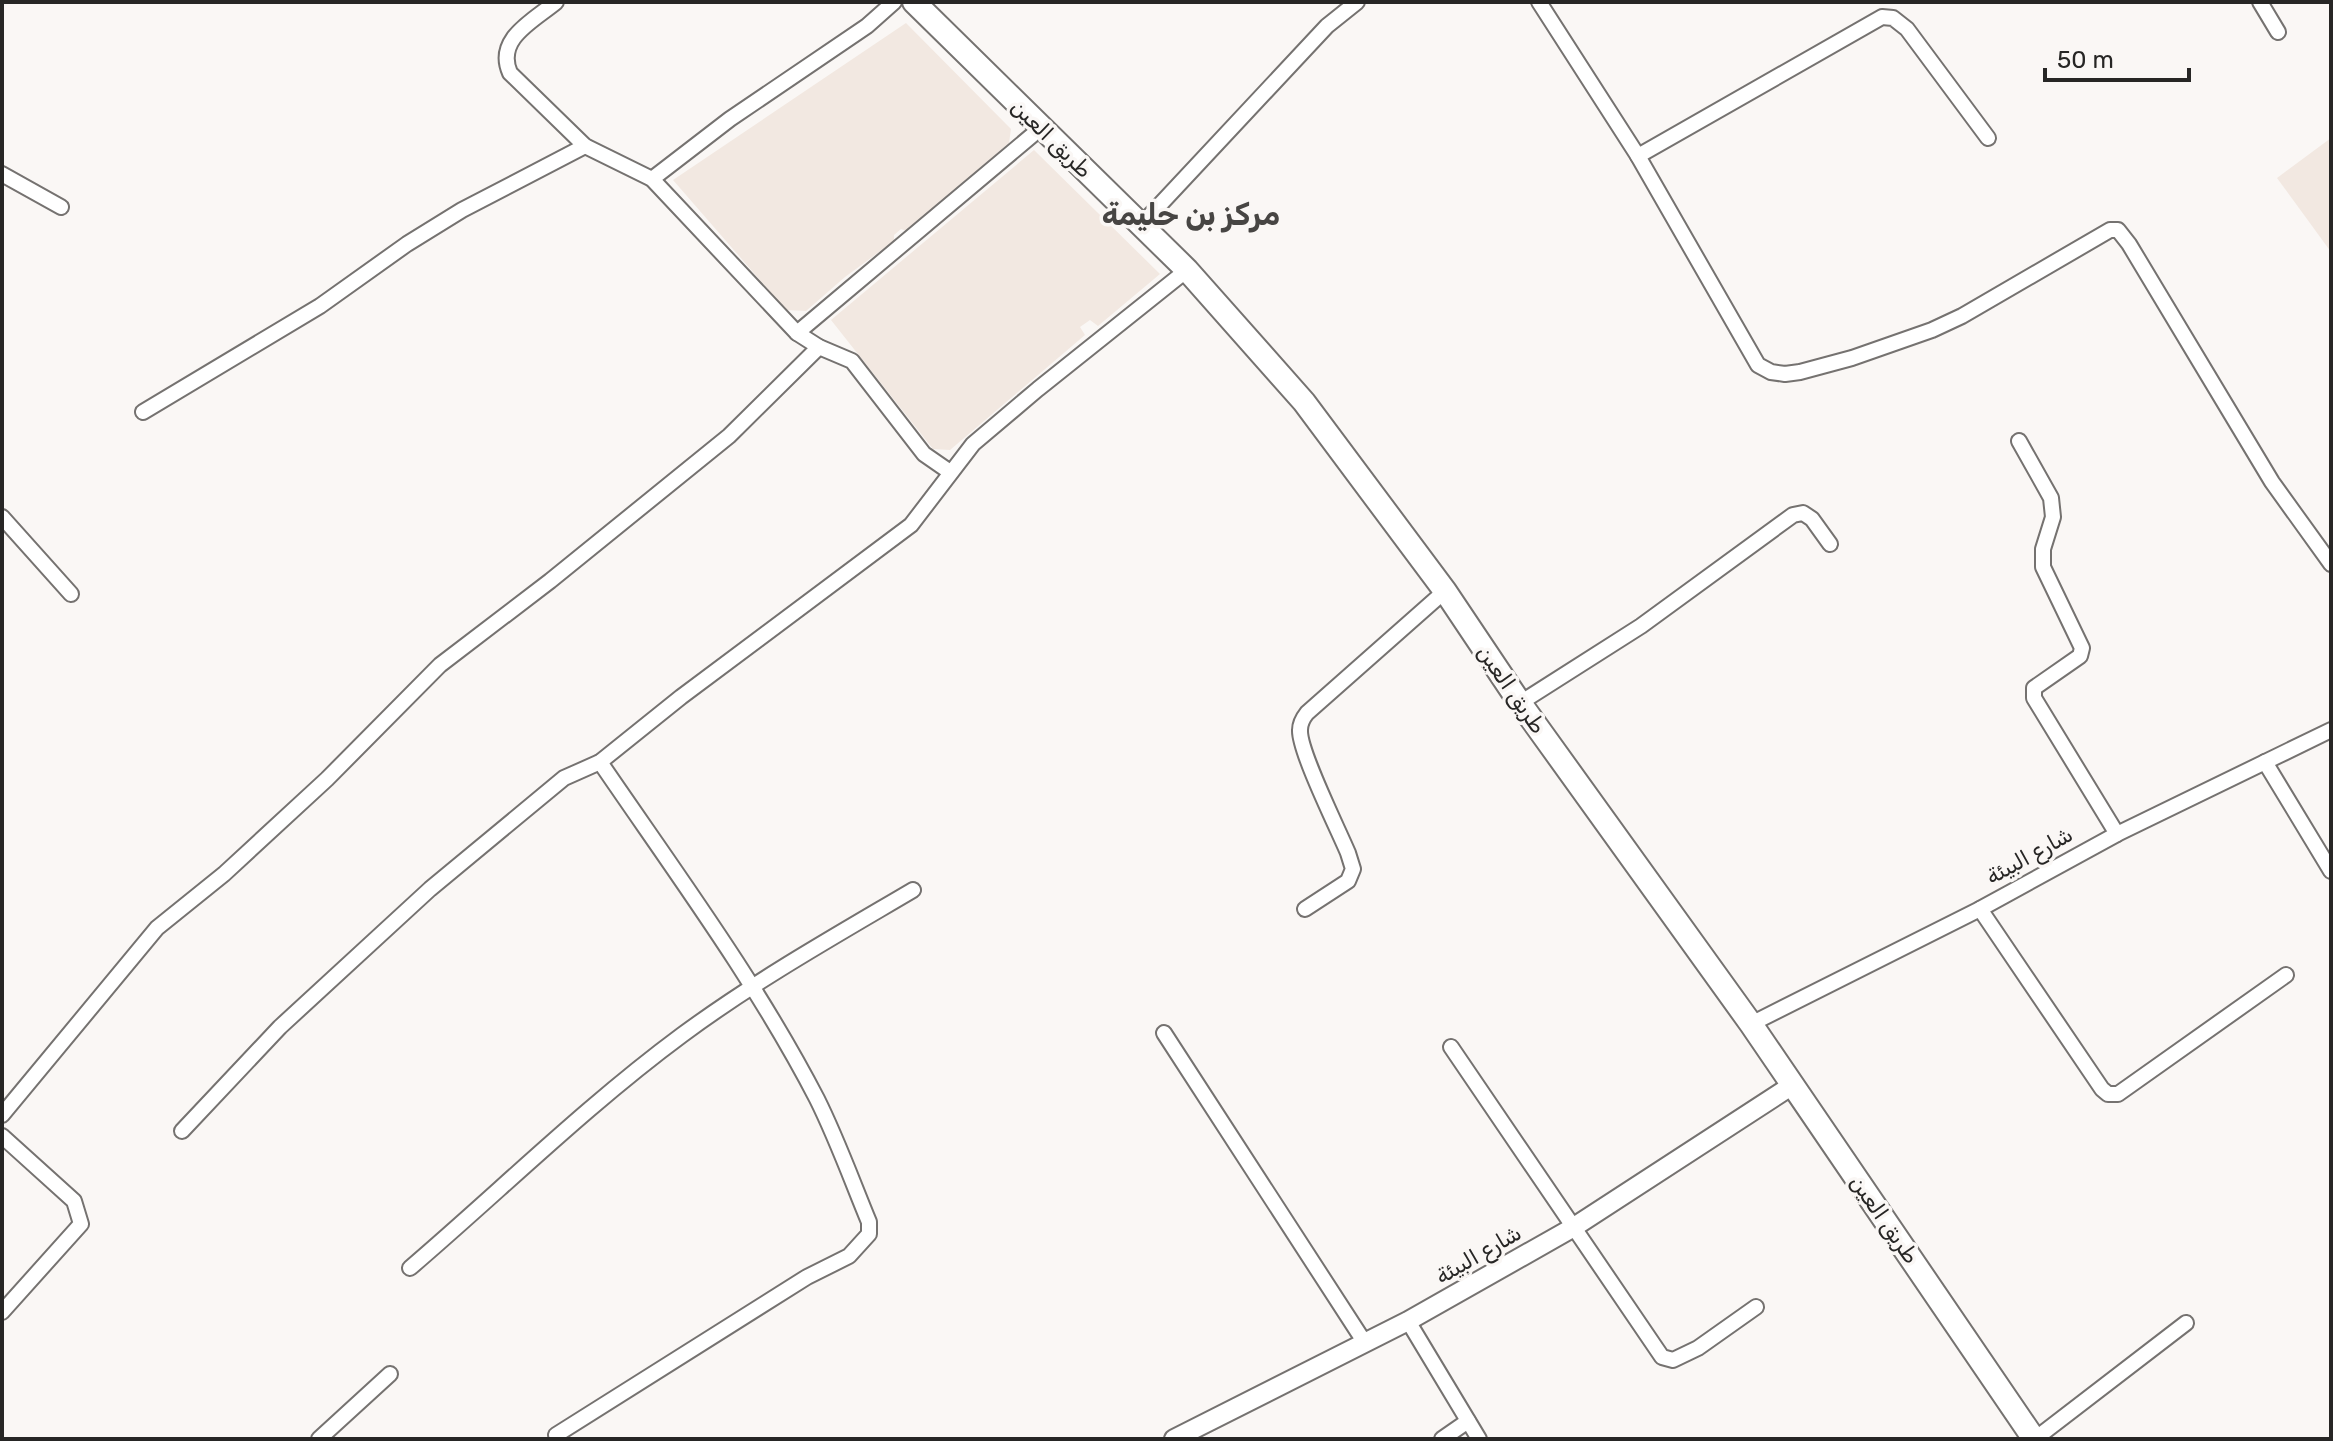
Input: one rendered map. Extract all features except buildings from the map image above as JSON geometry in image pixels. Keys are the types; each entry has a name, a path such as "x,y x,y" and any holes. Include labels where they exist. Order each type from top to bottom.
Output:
{"main road":[{"name":"طريق العين","path":"914,2 1187,270 1304,402 1445,591 1520,703 1751,1024 2034,1439"}],"street":[{"path":"556,2 512,38 506,49 505,62 525,91 585,146 652,179 797,333 819,347 852,361 924,454 950,472"},
{"path":"652,179 730,119 867,26 894,2"},
{"path":"1141,225 1327,26 1357,2"},
{"path":"1539,2 1638,156 1758,365 1771,372 1785,374 1813,369 1932,330 1962,316 2110,230 2118,230 2272,482 2331,564"},
{"path":"2260,2 2278,32"},
{"path":"1638,156 1882,17 1893,18 1907,29 1988,138"},
{"path":"797,333 1042,127"},
{"path":"143,412 320,306 407,244 462,210 585,146"},
{"path":"2,174 61,207"},
{"path":"182,1131 280,1027 430,889 564,778 600,762 681,697 911,525 973,444 1187,270"},
{"path":"2,1115 157,928 224,874 327,779 440,665 550,581 729,436 819,347"},
{"path":"2019,441 2051,498 2053,517 2043,549 2043,567 2082,648 2080,656 2034,688 2034,698 2117,834"},
{"path":"1520,703 1641,626 1793,515 1803,513 1812,519 1830,544"},
{"path":"2,517 71,594"},
{"path":"1305,909 1348,881 1353,869 1305,750 1299,729 1302,720 1445,591"},
{"name":"شارع البيئة","path":"1751,1024 1980,909 2117,834 2331,730"},
{"path":"556,1435 807,1277 849,1256 869,1234 869,1222 830,1126 800,1066 751,987 600,762"},
{"path":"2265,762 2331,871"},
{"path":"410,1268 680,1036 751,987 913,890"},
{"path":"1980,909 2108,1094 2118,1094 2286,975"},
{"path":"1164,1033 1365,1343"},
{"path":"1451,1047 1662,1357 1673,1360 1688,1353 1756,1307"},
{"name":"شارع البيئة","path":"1174,1439 1408,1321 1574,1227 1791,1086"},
{"path":"2,1136 74,1201 81,1224 2,1312"},
{"path":"1408,1321 1479,1439"},
{"path":"2034,1439 2186,1323"},
{"path":"319,1439 390,1374"},
{"path":"1442,1439 1468,1421"}],"shaded area":[{"path":"906,23 1011,129 1009,143 907,231 901,229 894,235 894,241 806,311 786,310 673,180"},
{"path":"2331,138 2331,252 2277,178"},
{"path":"1034,150 1160,274 1098,326 1090,320 1080,327 1085,335 950,450 933,449 831,320"}],"district":[{"name":"مركز بن حليمة","path":"1191,215"}]}
